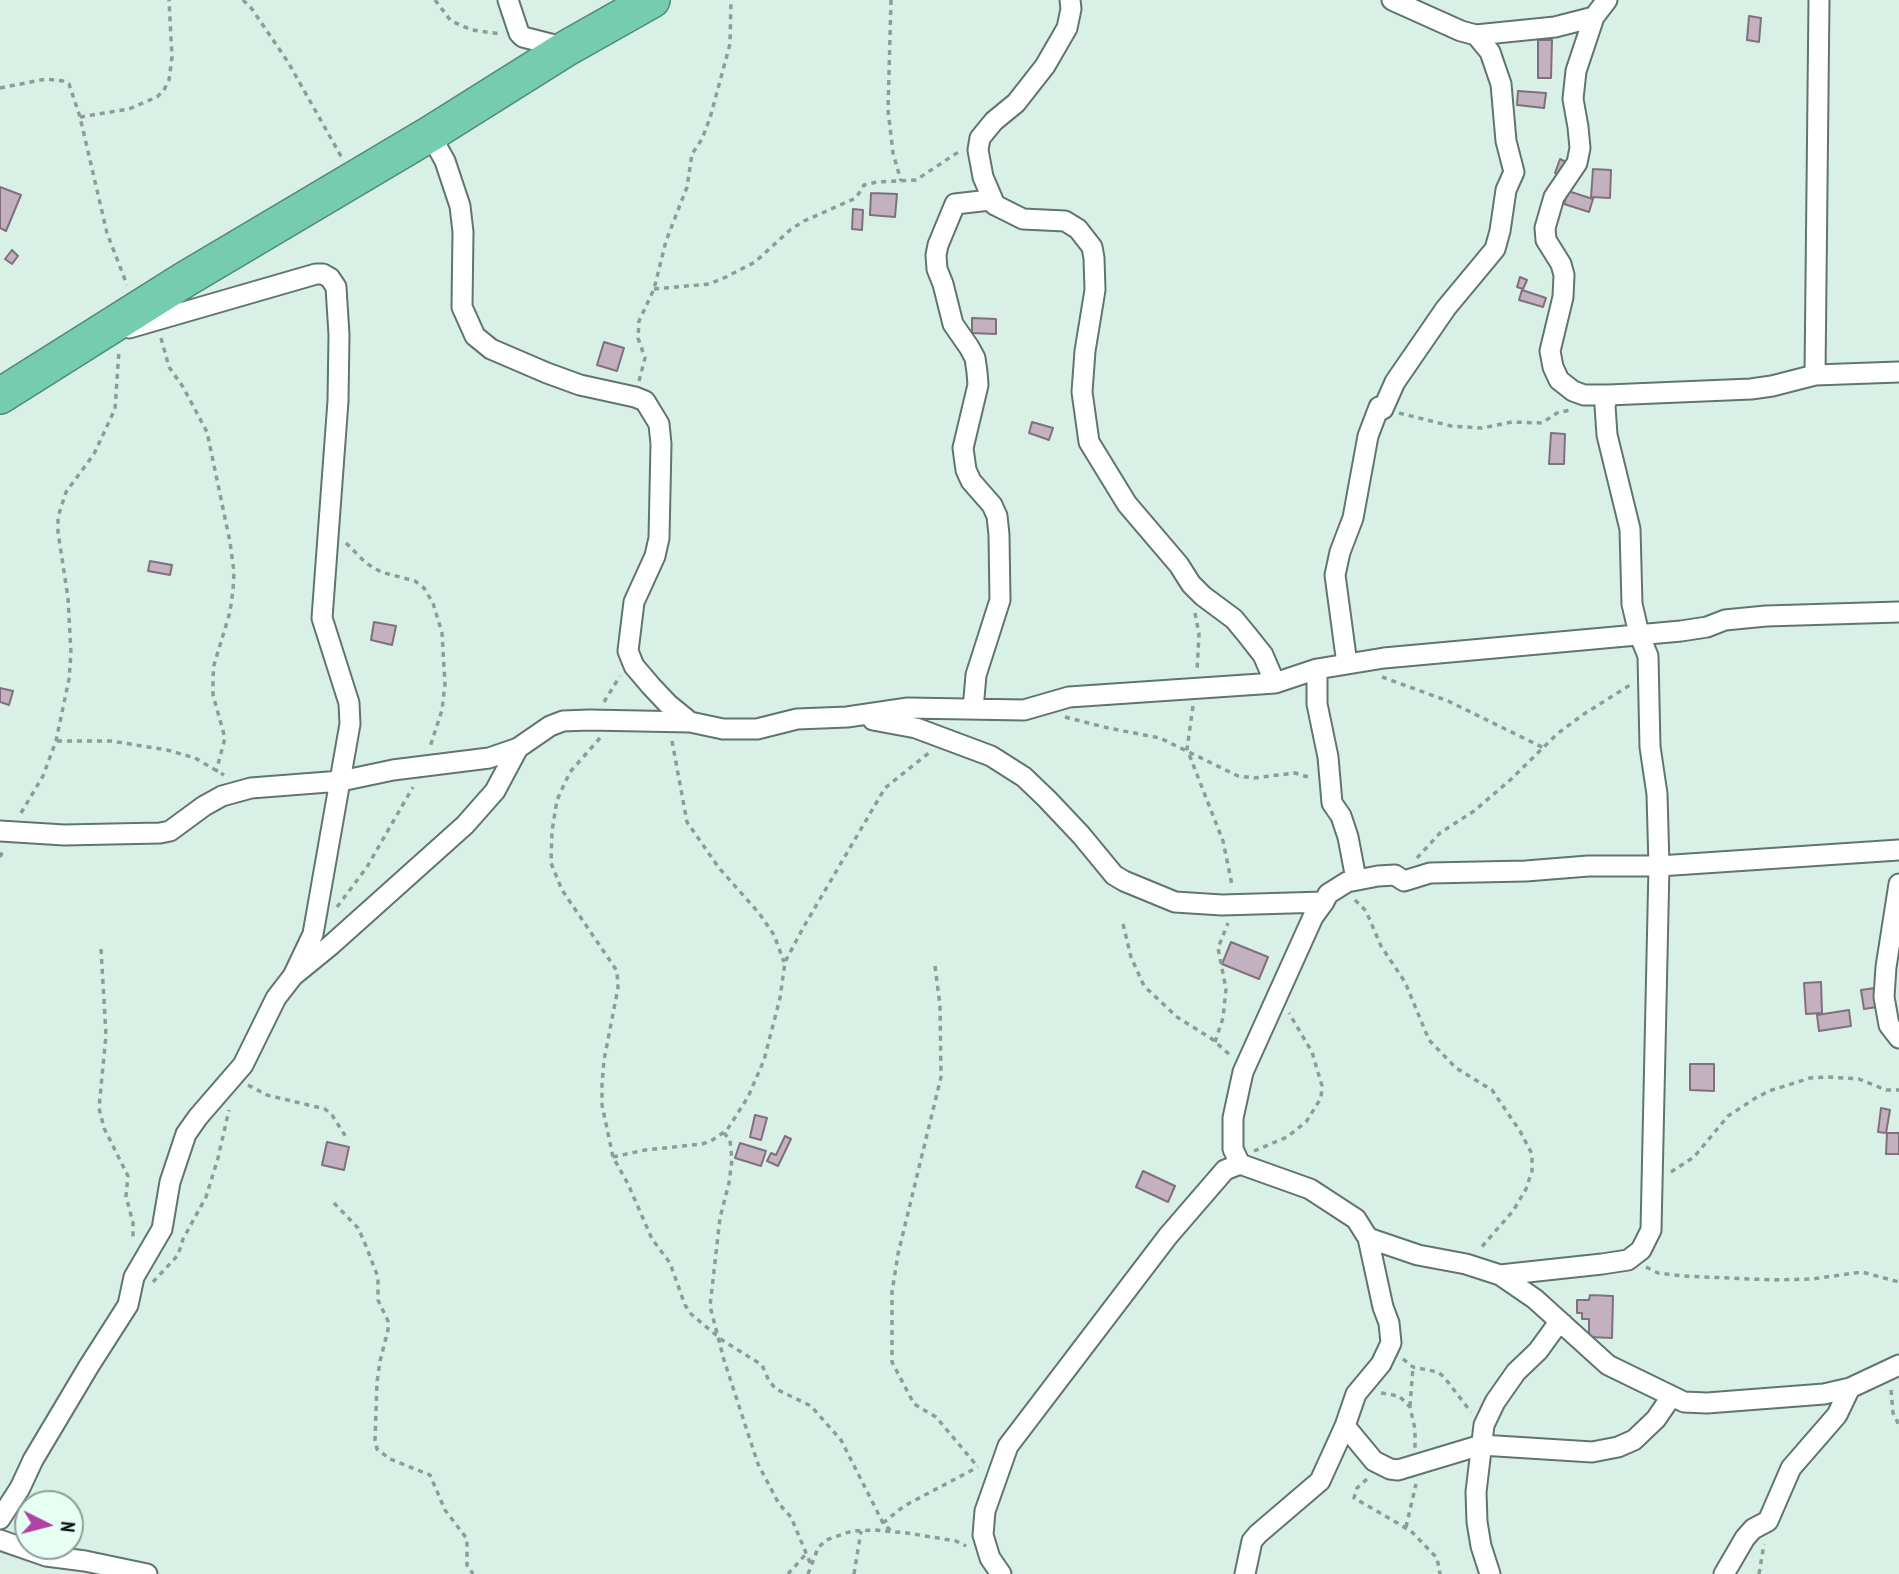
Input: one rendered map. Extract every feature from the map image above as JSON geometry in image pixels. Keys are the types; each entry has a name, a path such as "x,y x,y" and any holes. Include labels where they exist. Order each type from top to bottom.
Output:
{"highway":[{"path":"0,396 127,324 353,178 430,134 567,48 652,0"}],"street":[{"path":"509,0 517,29 523,37 567,48"},
{"path":"995,205 980,163 979,138 1016,103 1045,66 1067,28 1070,0"},
{"path":"1392,0 1476,35 1555,27 1594,17"},
{"path":"1607,0 1594,17 1573,84 1580,148 1577,163 1555,197 1545,228 1546,240 1561,264 1565,280 1551,345 1553,367 1563,385 1584,395 1607,400 1772,387 1815,375 1899,372"},
{"path":"1815,375 1819,0"},
{"path":"1351,663 1335,575 1340,552 1353,518 1368,436 1379,407 1383,409 1395,382 1446,308 1495,249 1506,190 1514,172 1506,141 1501,84 1490,52 1476,35"},
{"path":"430,134 445,162 460,206 463,232 462,307 475,336 491,349 547,373 580,385 645,401 659,424 659,538 655,556 634,602 628,651 634,666 668,704 690,722"},
{"path":"973,709 976,676 1000,600 999,535 992,505 971,481 966,470 963,449 978,385 977,372 975,358 953,324 937,269 936,256 955,204 990,200 1023,219 1065,222 1078,229 1091,247 1095,290 1085,351 1082,392 1089,442 1126,504 1179,565 1191,584 1234,619 1263,655 1275,683"},
{"path":"0,1519 142,1281 162,1229 170,1182 186,1134 198,1116 243,1065 276,998 293,976 313,934 351,724 349,703 322,618 338,401 339,335 336,287 330,278 316,274 127,324"},
{"path":"1500,1275 1602,1265 1628,1259 1641,1250 1651,1230 1659,866 1657,794 1650,747 1650,676 1647,648 1639,634 1630,589 1630,530 1607,435 1607,400"},
{"path":"6,831 64,835 170,831 222,796 251,788 341,781 489,758 518,748 550,726 563,722 690,722 723,729 757,729 797,719 847,717 908,708 1024,710 1069,697 1275,683 1317,668 1384,658 1681,631 1707,627 1725,620 1766,616 1899,612"},
{"path":"1317,668 1317,704 1328,757 1332,803 1341,816 1356,879"},
{"path":"847,717 895,723 948,738 991,755 1024,777 1081,835 1106,867 1124,881 1175,902 1222,905 1326,898"},
{"path":"293,976 331,946 465,825 495,791 518,748"},
{"path":"1238,1162 1233,1141 1233,1118 1243,1072 1313,917 1326,898 1356,879 1395,875 1404,881 1430,873 1526,871 1588,866 1659,866 1899,850"},
{"path":"1899,884 1887,955 1884,997 1889,1025 1899,1038"},
{"path":"1238,1162 1310,1189 1356,1219 1368,1238 1389,1323 1391,1343 1381,1364 1356,1394 1320,1481 1258,1534 1252,1542 1245,1574"},
{"path":"995,1566 983,1535 985,1511 1008,1446 1160,1245 1224,1170 1238,1162"},
{"path":"1368,1238 1418,1255 1466,1264 1500,1275 1535,1299 1608,1365 1684,1402 1707,1403 1824,1394 1850,1388 1897,1366"},
{"path":"1490,1574 1477,1522 1476,1492 1484,1425 1495,1402 1516,1372 1538,1351 1555,1329 1563,1324"},
{"path":"1724,1574 1745,1538 1768,1521 1791,1468 1837,1415 1850,1388"},
{"path":"1345,1426 1374,1461 1398,1470 1481,1445 1592,1451 1618,1447 1634,1440 1656,1419 1671,1397"},
{"path":"0,1540 46,1556 147,1574"}],"path":[{"path":"80,117 129,109 157,97 164,90 169,80 172,57 169,0"},
{"path":"243,0 288,62 353,178"},
{"path":"435,0 451,21 472,30 523,37"},
{"path":"635,397 645,358 639,344 637,328 654,289 666,241 687,187 692,154 710,118 730,44 731,0"},
{"path":"891,0 888,110 893,153 901,181"},
{"path":"0,88 46,79 69,84 80,117 111,246 128,289 127,324 115,409 94,454 66,492 58,517 68,598 71,653 65,701 56,741 43,776 6,831"},
{"path":"654,289 709,285 755,262 804,221 856,198 864,185 922,177 979,138"},
{"path":"127,324 169,366 207,432 230,542 234,572 231,601 213,677 213,695 225,738 216,772"},
{"path":"1383,409 1451,426 1482,428 1512,422 1542,424 1563,411 1607,400"},
{"path":"313,934 367,867 404,806 424,766 442,710 445,684 442,633 433,603 424,588 415,581 381,572 366,563 341,537 328,528"},
{"path":"1191,584 1199,634 1197,687 1186,749 1223,841 1232,885"},
{"path":"1351,663 1448,701 1544,748"},
{"path":"589,720 611,693 622,672 634,666"},
{"path":"1404,881 1419,853 1440,833 1474,811 1557,734 1637,680 1650,676"},
{"path":"1059,715 1108,729 1160,738 1238,776 1254,778 1295,773 1305,775 1321,785 1332,803"},
{"path":"615,720 570,772 557,800 551,863 562,890 617,971 618,988 602,1084 602,1105 613,1157 652,1239 670,1263 685,1305 691,1314 720,1338 762,1365 775,1389 811,1406 841,1440 883,1522 891,1531"},
{"path":"665,723 671,730 687,822 719,868 759,912 774,935 785,962"},
{"path":"613,1157 645,1150 702,1144 724,1133 748,1097 764,1060 780,998 785,962 886,788 948,738"},
{"path":"56,741 132,743 181,754 195,758 216,772 251,788"},
{"path":"1326,898 1339,892 1350,896 1366,911 1381,946 1405,982 1429,1040 1456,1068 1492,1090 1532,1154 1532,1171 1526,1189 1513,1211 1466,1264"},
{"path":"1215,1042 1223,1018 1226,989 1218,948 1230,917"},
{"path":"1123,924 1131,957 1144,986 1177,1017 1227,1050 1243,1072"},
{"path":"101,949 106,1035 99,1108 104,1128 128,1175 126,1196 142,1281 172,1263 206,1197 229,1108"},
{"path":"935,966 940,1006 941,1077 898,1254 892,1292 892,1362 914,1404 936,1417 978,1467"},
{"path":"1238,1162 1287,1137 1306,1122 1321,1098 1322,1086 1312,1052 1286,1007 1277,1001"},
{"path":"243,1065 240,1082 268,1095 325,1110 332,1115 346,1137"},
{"path":"1654,1180 1683,1165 1704,1146 1728,1116 1772,1090 1810,1078 1828,1077 1859,1079 1886,1090 1899,1090"},
{"path":"724,1133 730,1140 732,1160 716,1242 710,1306 724,1360 758,1464 779,1504 791,1517 811,1565"},
{"path":"334,1203 358,1228 364,1241 378,1277 378,1300 388,1321 377,1382 377,1449 390,1459 430,1475 445,1510 467,1539 467,1566 474,1574"},
{"path":"1628,1259 1658,1273 1683,1276 1799,1279 1862,1272 1899,1282"},
{"path":"1391,1343 1405,1362 1413,1367 1438,1372 1444,1377 1462,1402 1484,1425"},
{"path":"1897,1366 1891,1379 1892,1407 1899,1425"},
{"path":"1406,1527 1416,1485 1415,1429 1410,1407 1413,1367"},
{"path":"1363,1385 1399,1396 1410,1407"},
{"path":"883,1522 904,1506 978,1467 1008,1446"},
{"path":"1390,1469 1379,1469 1361,1483 1354,1498 1406,1527 1437,1558 1440,1574"},
{"path":"808,1574 818,1548 825,1539 861,1531 891,1531 956,1541 995,1566"},
{"path":"855,1574 861,1531"},
{"path":"788,1574 806,1554"}],"building":[{"path":"1749,16 1761,18 1759,42 1747,40"},
{"path":"1538,40 1552,40 1551,78 1538,78"},
{"path":"1518,91 1546,93 1544,108 1517,105"},
{"path":"1560,159 1566,162 1560,176 1555,173"},
{"path":"1593,169 1611,170 1610,198 1591,197"},
{"path":"0,187 21,195 6,231 0,228"},
{"path":"1568,191 1593,199 1589,212 1564,204"},
{"path":"871,193 897,194 895,217 870,215"},
{"path":"853,209 863,210 862,230 852,229"},
{"path":"12,250 18,256 12,264 5,259"},
{"path":"1520,277 1527,280 1523,289 1517,287"},
{"path":"1522,290 1546,298 1543,307 1519,300"},
{"path":"972,318 996,319 996,334 972,333"},
{"path":"604,342 624,348 617,371 597,365"},
{"path":"1032,422 1053,428 1049,440 1029,433"},
{"path":"1551,433 1565,434 1564,464 1549,464"},
{"path":"150,561 172,565 170,575 148,571"},
{"path":"374,622 396,626 392,645 371,640"},
{"path":"0,688 13,691 9,705 0,702"},
{"path":"1231,942 1268,957 1259,979 1222,964"},
{"path":"1821,982 1822,1013 1806,1014 1804,983"},
{"path":"1875,988 1877,1007 1864,1009 1861,990"},
{"path":"1849,1010 1851,1026 1819,1031 1817,1015"},
{"path":"1690,1064 1714,1064 1714,1091 1690,1090"},
{"path":"1881,1108 1890,1110 1886,1133 1878,1132"},
{"path":"755,1115 767,1118 761,1140 750,1137"},
{"path":"1887,1133 1899,1133 1899,1154 1886,1154"},
{"path":"785,1136 791,1139 778,1166 767,1161 771,1153 776,1155"},
{"path":"327,1142 349,1147 344,1170 322,1165"},
{"path":"740,1143 766,1151 761,1166 735,1158"},
{"path":"1143,1171 1175,1186 1168,1202 1136,1187"},
{"path":"1590,1295 1613,1296 1612,1338 1589,1337 1589,1319 1582,1319 1582,1313 1577,1313 1577,1300 1589,1300"}]}
